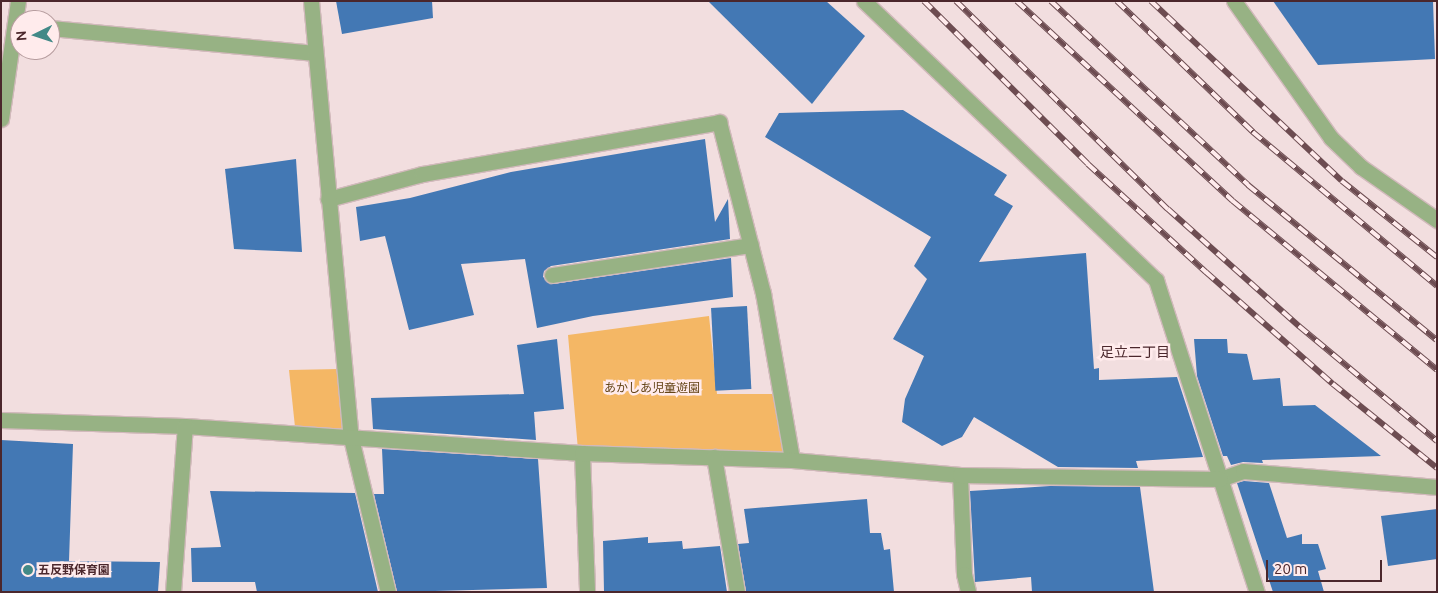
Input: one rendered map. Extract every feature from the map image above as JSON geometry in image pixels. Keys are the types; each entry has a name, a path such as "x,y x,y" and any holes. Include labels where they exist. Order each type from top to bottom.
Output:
{"street":[{"path":"310,1 313,53 351,438 388,592"},
{"path":"864,1 1156,280 1258,592"},
{"path":"1234,1 1331,138 1360,167 1437,220"},
{"path":"60,29 313,53"},
{"path":"1,119 12,60"},
{"path":"328,199 422,174 719,122 763,293 792,460"},
{"path":"552,275 750,245"},
{"path":"1,420 185,426 582,453 792,460 960,475 1220,479 1243,471 1437,487"},
{"path":"173,592 185,426"},
{"path":"582,453 587,592"},
{"path":"714,457 737,592"},
{"path":"960,475 964,574 968,592"}],"green space":[{"name":"あかしあ児童遊園","path":"709,316 717,394 778,394 789,457 578,450 568,335"},
{"path":"339,369 344,432 295,427 289,370"}],"building":[{"path":"336,1 432,1 433,18 342,34"},
{"path":"708,1 826,1 865,36 812,104"},
{"path":"1273,1 1433,1 1435,59 1318,65"},
{"path":"903,110 1007,175 994,195 1013,206 979,262 1086,253 1094,369 1099,368 1099,380 1177,377 1203,457 1136,461 1138,468 1058,467 974,417 962,437 942,446 902,422 905,399 924,356 893,339 927,279 914,266 931,237 765,137 779,113"},
{"path":"705,139 715,222 728,199 730,239 551,266 544,271 543,277 553,284 731,258 733,297 593,316 537,328 525,259 461,264 474,315 409,330 385,236 360,241 356,207 410,198 511,172"},
{"path":"296,159 302,252 234,249 225,169"},
{"path":"747,306 751,389 715,391 711,308"},
{"path":"557,339 564,409 534,412 536,440 373,429 371,398 524,394 517,345"},
{"path":"1194,339 1227,339 1228,353 1247,354 1253,380 1280,378 1283,406 1315,405 1381,456 1262,460 1263,463 1243,462 1231,465 1227,456 1223,456 1197,376"},
{"path":"1,440 73,444 69,561 160,562 158,592 1,592"},
{"path":"382,449 538,459 547,588 397,592 374,494 384,494"},
{"path":"1244,481 1269,483 1287,538 1302,534 1302,544 1318,544 1326,569 1318,571 1324,592 1273,592 1237,483"},
{"path":"1050,486 1140,487 1154,592 1032,592 1031,577 975,582 970,491"},
{"path":"210,491 355,493 378,592 257,592 255,582 192,582 191,548 221,547"},
{"path":"867,499 870,533 881,533 884,550 890,549 894,592 746,592 738,544 749,543 744,509"},
{"path":"1437,509 1437,559 1388,566 1381,516"},
{"path":"648,537 648,543 682,541 683,549 720,546 727,592 604,592 603,541"}],"railway":[{"path":"924,1 1088,164 1206,272 1333,384 1437,468"},
{"path":"956,1 1168,209 1299,326 1437,441"},
{"path":"1017,1 1233,201 1437,370"},
{"path":"1051,1 1248,185 1437,340"},
{"path":"1117,1 1253,132 1437,286"},
{"path":"1151,1 1342,181 1437,257"}],"place":[{"name":"五反野保育園","path":"28,570"}],"district":[{"name":"足立二丁目","path":"1135,352"}]}
